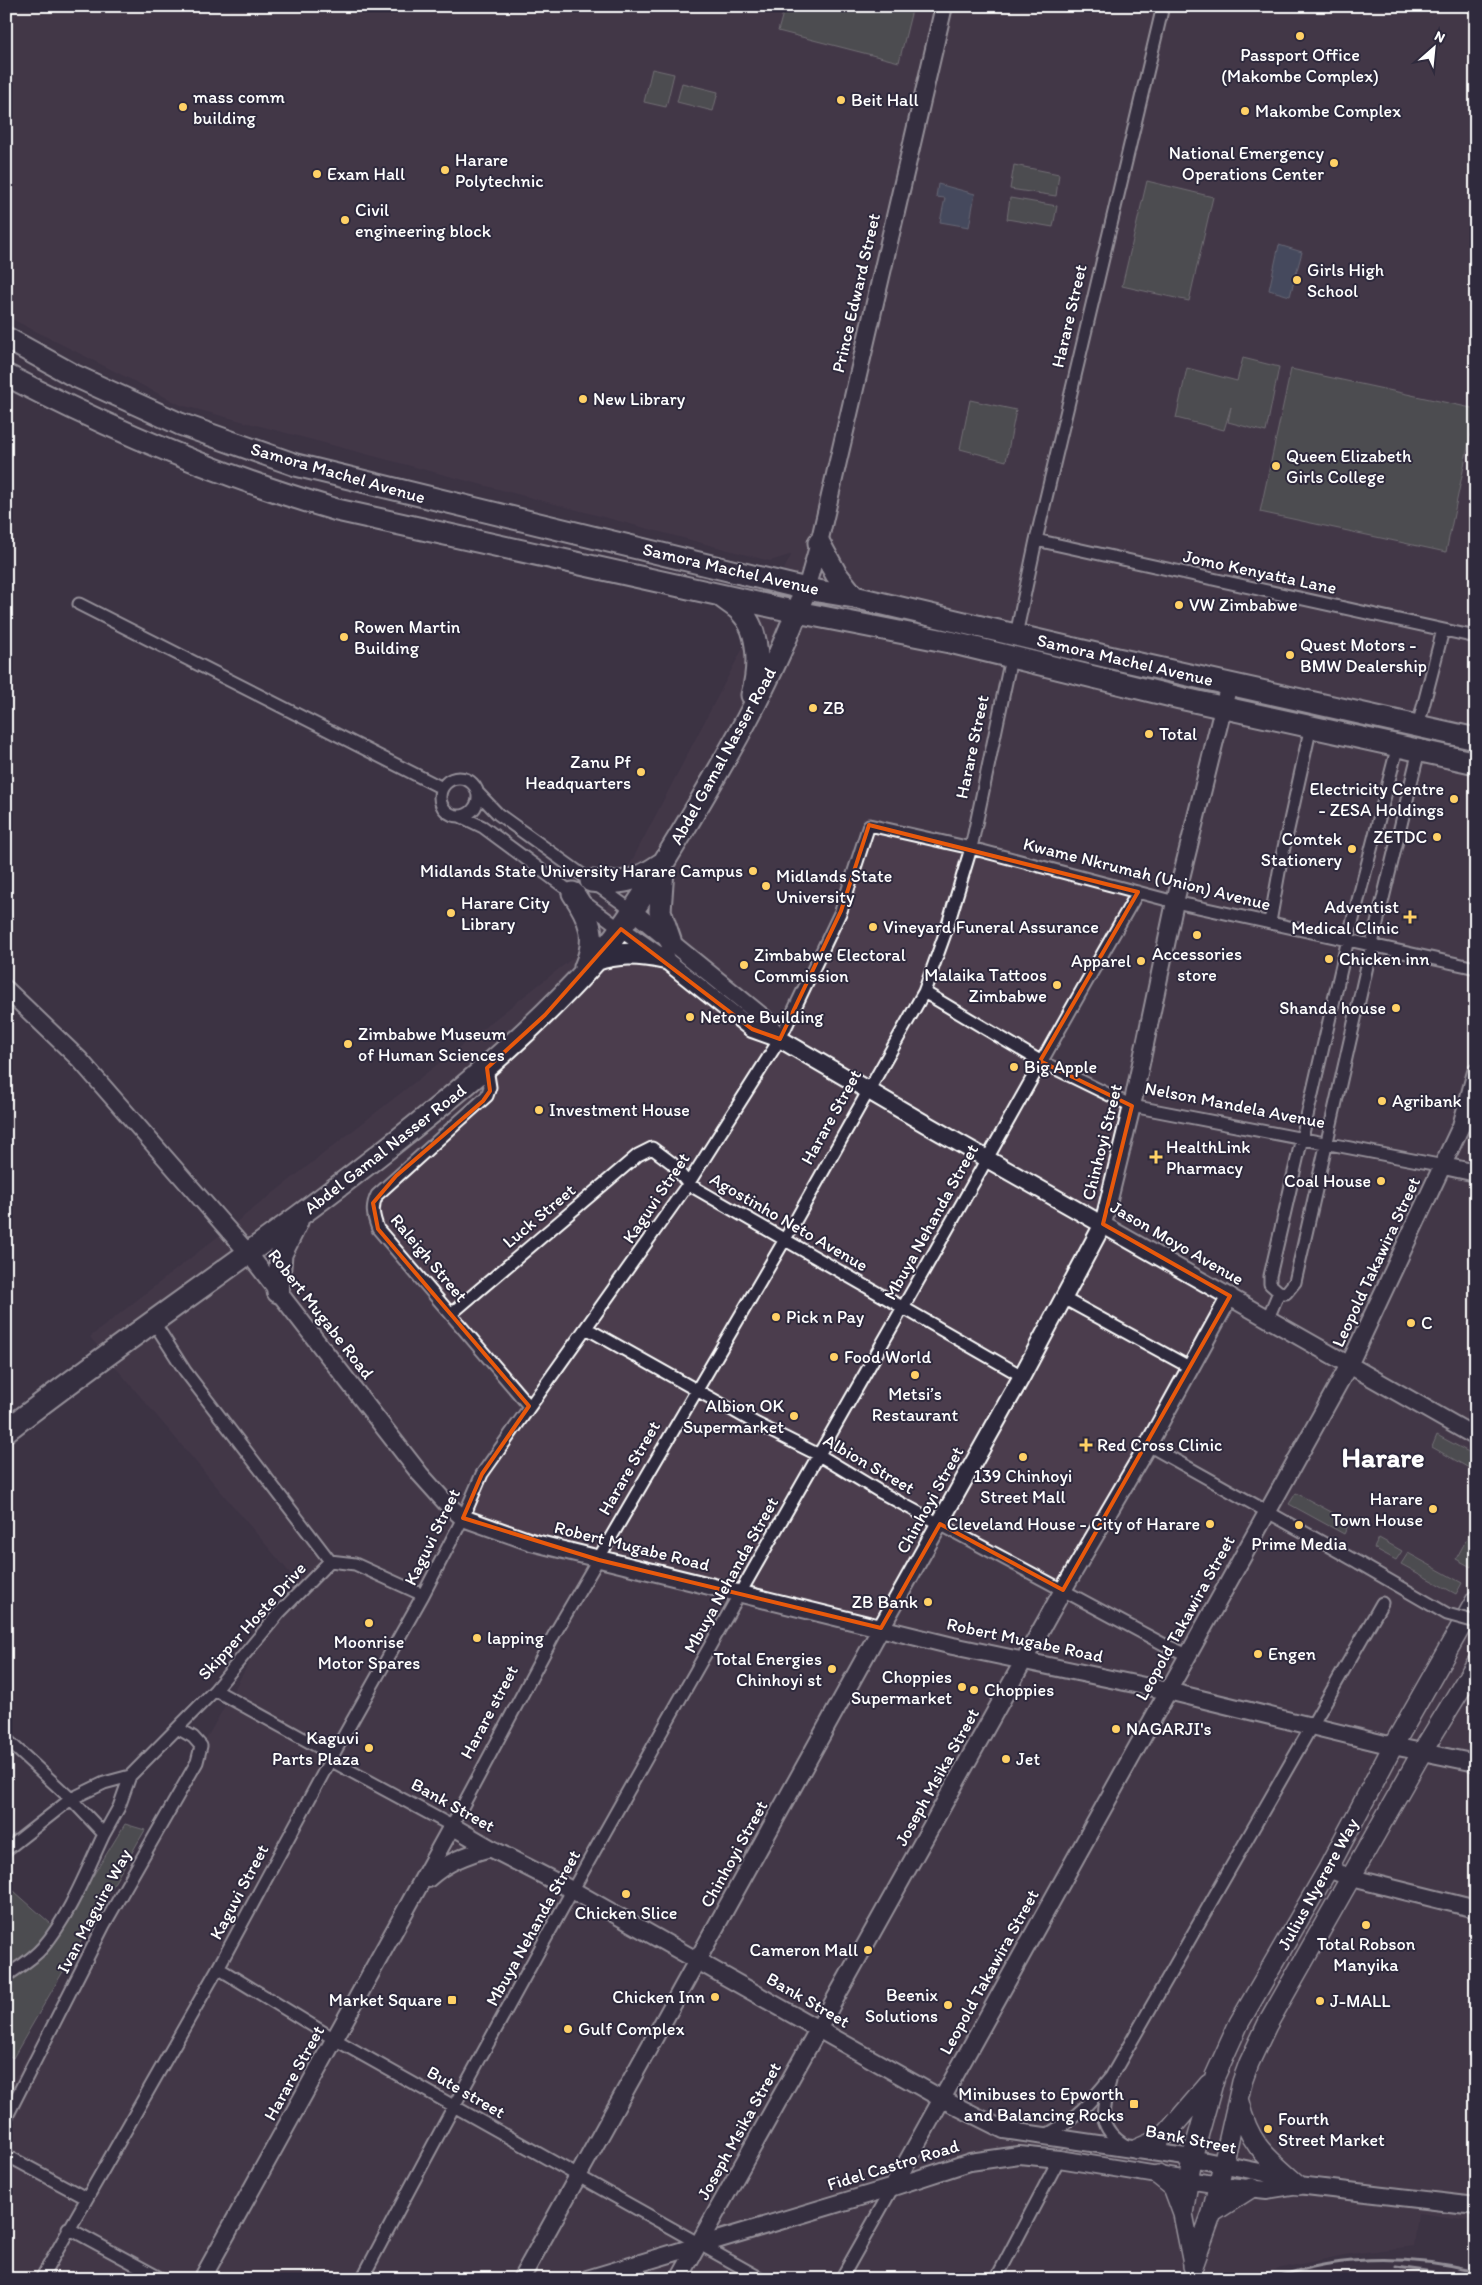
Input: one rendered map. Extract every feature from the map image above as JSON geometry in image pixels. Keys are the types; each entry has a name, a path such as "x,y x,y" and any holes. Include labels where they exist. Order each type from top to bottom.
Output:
{"highway":[{"name":"Samora Machel Avenue","path":"6,338 73,375 180,424 296,465 806,589 854,597 1476,739"},
{"name":"Samora Machel Avenue","path":"6,374 60,402 166,450 278,493 427,531 797,612 950,642 1224,707 1476,763"},
{"path":"819,543 836,574 854,597"},
{"name":"Abdel Gamal Nasser Road","path":"6,1431 153,1321 299,1217 486,1068 544,1015 589,967 634,912 716,776 776,661 806,589"},
{"path":"718,594 742,612 755,636 755,682 746,719"},
{"path":"592,881 614,884 640,878 664,862"},
{"path":"589,967 610,955 666,949 660,911 664,862"},
{"path":"573,894 587,914 592,937 589,967"},
{"path":"278,1292 278,1264 299,1217"}],"main road":[{"name":"Julius Nyerere Way","path":"1183,2214 1192,2158 1215,2076 1240,2022 1328,1869 1393,1746 1476,1600"},
{"name":"Julius Nyerere Way","path":"1193,2272 1212,2213 1222,2165 1249,2063 1267,2026 1422,1752 1476,1664"},
{"path":"1133,2148 1160,2139 1168,2132 1215,2076"},
{"path":"1239,2100 1244,2124 1258,2150 1298,2186"},
{"path":"1158,2175 1173,2187 1183,2214 1193,2272"},
{"path":"1212,2213 1251,2188"}],"street":[{"name":"Prince Edward Street","path":"806,589 819,543 944,6"},
{"name":"Harare Street","path":"1016,635 1036,540 1163,6"},
{"name":"Jomo Kenyatta Lane","path":"1036,540 1476,637"},
{"path":"79,604 442,788"},
{"path":"1418,726 1443,630"},
{"name":"Harare Street","path":"600,1560 869,1092 924,992 946,931 971,848 1011,658"},
{"name":"Chinhoyi Street","path":"520,2279 698,1961 880,1628 1022,1376 1103,1224 1132,1106 1175,902 1229,684"},
{"path":"1270,922 1281,862 1311,726"},
{"path":"1398,745 1348,939 1270,1276 1270,1284 1279,1292 1286,1293 1295,1282 1372,944 1419,750"},
{"path":"621,929 483,827 460,816 452,815 442,805 440,799 442,788 450,780 463,779 471,783 498,814 634,912"},
{"path":"460,816 472,811 476,806 478,793"},
{"name":"Kwame Nkrumah (Union) Avenue","path":"869,825 971,848 1175,902 1476,968"},
{"name":"Kaguvi Street","path":"41,2279 68,2228 218,1968 423,1595 463,1518 482,1474 688,1184 780,1039 841,911 869,825"},
{"name":"Mbuya Nehanda Street","path":"362,2279 454,2104 740,1593 988,1158 1040,1061 1138,892"},
{"name":"Jason Moyo Avenue","path":"634,912 666,949 752,1029 780,1039 869,1092 1349,1365 1474,1433"},
{"name":"Jason Moyo Avenue","path":"621,929 666,949"},
{"name":"Robert Mugabe Road","path":"6,989 80,1060 249,1254 420,1474 446,1503 463,1518 531,1542 953,1646 1168,1691 1393,1746 1476,1763"},
{"name":"Nelson Mandela Avenue","path":"924,992 1040,1061 1132,1106 1326,1142 1476,1173"},
{"name":"Raleigh Street","path":"486,1068 490,1087 487,1096 396,1176 373,1203 373,1213 378,1229 452,1313 529,1406"},
{"name":"Leopold Takawira Street","path":"841,2279 1349,1365 1444,1166 1461,1126 1476,1072"},
{"name":"Leopold Takawira Street","path":"1461,1126 1476,1105"},
{"name":"Agostinho Neto Avenue","path":"652,1148 672,1163 688,1184 784,1241 1022,1376"},
{"name":"Luck Street","path":"452,1313 638,1155 652,1148"},
{"path":"1268,1318 1279,1292"},
{"name":"Joseph Msika Street","path":"679,2279 1230,1296"},
{"path":"1063,1298 1191,1368"},
{"path":"153,1321 185,1371 330,1561"},
{"name":"Albion Street","path":"586,1328 697,1391 819,1455 940,1524 1165,1645 1188,1655"},
{"path":"1148,1445 1447,1614 1476,1622"},
{"name":"Harare street","path":"419,1886 514,1707 600,1560"},
{"name":"Skipper Hoste Drive","path":"6,1976 29,1960 52,1936 79,1887 119,1806 130,1776 215,1690 279,1613 330,1561 354,1564 423,1595"},
{"path":"1046,2135 1080,2114 1111,2077 1382,1603"},
{"name":"Bank Street","path":"215,1690 490,1848 574,1891 942,2099 1004,2130 1192,2158 1265,2173 1298,2186"},
{"name":"Ivan Maguire Way","path":"6,2118 104,1925 197,1762 200,1746 193,1737 179,1728"},
{"path":"6,1739 71,1799 104,1834"},
{"name":"Skipper Hoste Drive","path":"6,1850 71,1799 104,1783 130,1776"},
{"path":"419,1886 442,1866 464,1855 490,1848"},
{"path":"1328,1869 1352,1878 1476,1909"},
{"name":"Harare Street","path":"202,2279 336,2040 419,1886"},
{"name":"Bute street","path":"218,1968 336,2040 454,2104 699,2244"},
{"path":"1111,2077 1103,2108 1106,2131 1133,2148"},
{"path":"6,2155 86,2198"},
{"name":"Fidel Castro Road","path":"587,2279 970,2162 1018,2155 1059,2159 1219,2185 1277,2190 1298,2186"},
{"path":"996,2279 1059,2159"},
{"path":"1298,2186 1476,2206"},
{"path":"68,2228 162,2279"},
{"path":"699,2244 762,2279"}],"highlighted area":[{"path":"869,825 1138,892 1040,1061 1132,1106 1103,1224 1230,1296 1063,1590 940,1524 881,1628 599,1560 463,1518 482,1474 529,1406 378,1229 373,1203 396,1176 483,1101 490,1091 487,1068 545,1015 621,929 752,1029 780,1039 841,911"}],"shaded area":[{"path":"6,6 1476,6 1476,2221 1418,2213 1414,2246 1349,2254 1281,2268 1250,2279 6,2279 6,2094 296,1580 90,1337 587,947 792,554 770,561 181,405 6,316"}],"green space":[{"path":"785,6 913,6 899,62 778,31"},
{"path":"652,69 674,74 666,107 644,102"},
{"path":"682,83 718,92 713,111 677,102"},
{"path":"1014,165 1059,174 1056,196 1010,189"},
{"path":"1147,181 1213,197 1189,301 1122,286"},
{"path":"1010,198 1057,206 1053,227 1007,219"},
{"path":"1243,358 1279,367 1266,432 1228,422 1231,407 1224,430 1176,418 1187,368 1237,381"},
{"path":"1291,369 1476,409 1446,552 1260,512"},
{"path":"970,400 1016,410 1006,461 960,449"},
{"path":"1437,1435 1476,1456 1476,1472 1432,1447"},
{"path":"1296,1493 1350,1522 1344,1534 1289,1504"},
{"path":"1476,1522 1476,1557 1471,1567 1456,1559"},
{"path":"1379,1538 1402,1551 1396,1560 1374,1548"},
{"path":"1408,1553 1462,1583 1456,1594 1401,1564"},
{"path":"125,1824 145,1830 13,2058 6,2054 6,1884 59,1931"}],"water":[{"path":"938,184 975,194 969,227 940,222 945,198 936,197"},
{"path":"1279,245 1302,252 1290,296 1269,290"}],"railway":[{"path":"1272,2279 1322,2265 1374,2260 1425,2262 1476,2271"},
{"path":"1397,2267 1468,2277"}],"place":[{"name":"Passport Office (Makombe Complex)","path":"1300,36"},
{"name":"Beit Hall","path":"841,100"},
{"name":"mass comm building","path":"183,107"},
{"name":"Makombe Complex","path":"1245,111"},
{"name":"National Emergency Operations Center","path":"1334,163"},
{"name":"Harare Polytechnic","path":"445,170"},
{"name":"Exam Hall","path":"317,174"},
{"name":"Civil engineering block","path":"345,220"},
{"name":"Girls High School","path":"1297,280"},
{"name":"New Library","path":"583,399"},
{"name":"Queen Elizabeth Girls College","path":"1276,466"},
{"name":"VW Zimbabwe","path":"1179,605"},
{"name":"Rowen Martin Building","path":"344,637"},
{"name":"Quest Motors - BMW Dealership","path":"1290,655"},
{"name":"ZB","path":"813,708"},
{"name":"Total","path":"1149,734"},
{"name":"Zanu Pf Headquarters","path":"641,772"},
{"name":"Electricity Centre - ZESA Holdings","path":"1454,799"},
{"name":"ZETDC","path":"1437,837"},
{"name":"Comtek Stationery","path":"1352,849"},
{"name":"Midlands State University Harare Campus","path":"753,871"},
{"name":"Midlands State University","path":"766,886"},
{"name":"Harare City Library","path":"451,913"},
{"name":"Adventist Medical Clinic","path":"1410,917"},
{"name":"Vineyard Funeral Assurance","path":"873,927"},
{"name":"Accessories store","path":"1197,935"},
{"name":"Chicken inn","path":"1329,959"},
{"name":"Apparel","path":"1141,961"},
{"name":"Zimbabwe Electoral Commission","path":"744,965"},
{"name":"Malaika Tattoos Zimbabwe","path":"1057,985"},
{"name":"Shanda house","path":"1396,1008"},
{"name":"Netone Building","path":"690,1017"},
{"name":"Zimbabwe Museum of Human Sciences","path":"348,1044"},
{"name":"Big Apple","path":"1014,1067"},
{"name":"Agribank","path":"1382,1101"},
{"name":"Investment House","path":"539,1110"},
{"name":"HealthLink Pharmacy","path":"1156,1157"},
{"name":"Coal House","path":"1381,1181"},
{"name":"Pick n Pay","path":"776,1317"},
{"name":"C","path":"1411,1323"},
{"name":"Food World","path":"834,1357"},
{"name":"Metsi’s Restaurant","path":"915,1375"},
{"name":"Albion OK Supermarket","path":"794,1416"},
{"name":"Red Cross Clinic","path":"1086,1445"},
{"name":"139 Chinhoyi Street Mall","path":"1023,1457"},
{"name":"Harare Town House","path":"1433,1509"},
{"name":"Cleveland House - City of Harare","path":"1210,1524"},
{"name":"Prime Media","path":"1299,1525"},
{"name":"ZB Bank","path":"928,1602"},
{"name":"Moonrise Motor Spares","path":"369,1623"},
{"name":"lapping","path":"477,1638"},
{"name":"Engen","path":"1258,1654"},
{"name":"Total Energies Chinhoyi st","path":"832,1669"},
{"name":"Choppies Supermarket","path":"962,1687"},
{"name":"Choppies","path":"974,1690"},
{"name":"NAGARJI's","path":"1116,1729"},
{"name":"Kaguvi Parts Plaza","path":"369,1748"},
{"name":"Jet","path":"1006,1759"},
{"name":"Chicken Slice","path":"626,1894"},
{"name":"Total Robson Manyika","path":"1366,1925"},
{"name":"Cameron Mall","path":"868,1950"},
{"name":"Chicken Inn","path":"715,1997"},
{"name":"Market Square","path":"452,2000"},
{"name":"J-MALL","path":"1320,2001"},
{"name":"Beenix Solutions","path":"948,2005"},
{"name":"Gulf Complex","path":"568,2029"},
{"name":"Minibuses to Epworth and Balancing Rocks","path":"1134,2104"},
{"name":"Fourth Street Market","path":"1268,2129"}],"district":[{"name":"Harare","path":"1383,1457"}]}
